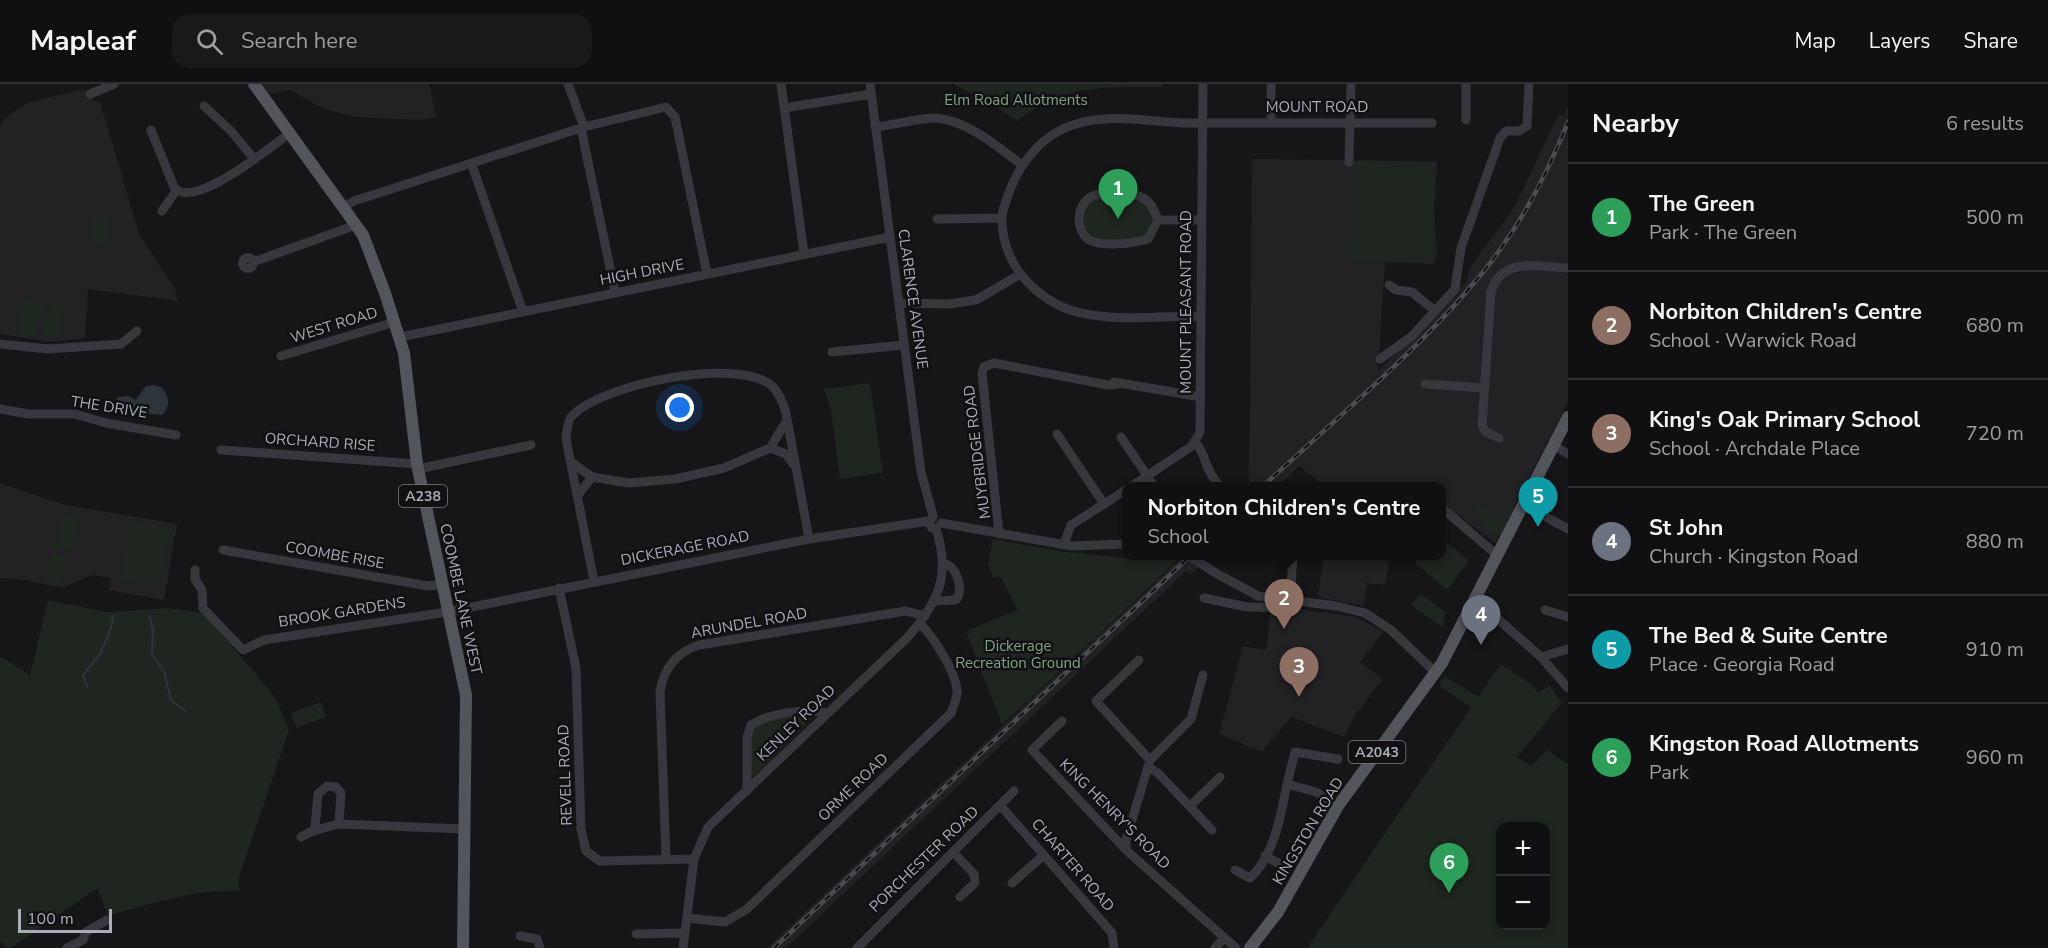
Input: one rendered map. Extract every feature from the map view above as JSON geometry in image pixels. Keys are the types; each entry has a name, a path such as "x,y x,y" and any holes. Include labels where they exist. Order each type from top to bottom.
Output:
{"main road":[{"name":"COOMBE LANE WEST","path":"254,84 344,207 369,246 400,337 407,373 417,466 466,705 463,948"},
{"name":"KINGSTON ROAD","path":"1250,948 1278,912 1338,806 1436,673 1476,600 1568,417"}],"street":[{"path":"90,94 114,84"},
{"path":"568,84 583,128 615,292"},
{"path":"781,84 804,254"},
{"name":"CLARENCE AVENUE","path":"870,84 922,480 931,518"},
{"name":"MOUNT PLEASANT ROAD","path":"1196,443 1200,432 1201,397 1203,84"},
{"path":"1271,84 1271,122"},
{"path":"1349,162 1351,84"},
{"path":"1466,84 1466,120"},
{"path":"1380,359 1411,337 1457,284 1461,248 1500,138 1506,131 1519,131 1527,126 1529,84"},
{"path":"784,108 871,94"},
{"path":"204,106 232,132 254,159"},
{"path":"344,207 354,201 583,128 666,107 672,112 707,274"},
{"path":"875,127 927,119 948,120 963,125 1022,165 1001,218 1007,251 1019,274 1033,288 1061,306 1093,316 1201,316"},
{"name":"MOUNT ROAD","path":"1022,165 1047,139 1075,124 1108,120 1202,123 1431,123"},
{"path":"152,130 177,191"},
{"path":"177,191 195,193 230,176 290,133"},
{"path":"472,165 523,312"},
{"path":"162,212 177,191"},
{"path":"1099,194 1133,194 1145,197 1153,206 1158,220 1148,239 1125,244 1098,243 1088,240 1081,229 1078,218 1082,206 1089,197 1099,194"},
{"path":"937,219 1001,218"},
{"path":"1158,220 1202,220"},
{"path":"253,262 356,225"},
{"name":"HIGH DRIVE","path":"400,337 890,237"},
{"path":"1499,438 1486,432 1482,426 1491,292 1494,282 1502,272 1513,266 1568,268"},
{"path":"899,303 949,304 975,300 1019,274"},
{"path":"1389,285 1396,290 1412,292 1435,311"},
{"name":"WEST ROAD","path":"281,356 395,322"},
{"path":"0,344 48,349 121,344 137,331"},
{"path":"832,352 904,345"},
{"name":"MUYBRIDGE ROAD","path":"999,534 982,373 984,367 994,363 1201,397"},
{"path":"594,581 566,439 569,419 583,407 610,394 645,383 696,375 740,373 770,385 782,399 809,539"},
{"path":"1425,384 1484,388"},
{"name":"THE DRIVE","path":"0,409 28,414 75,414 106,423 176,435"},
{"path":"571,462 592,477 629,483 675,479 724,468 770,448 787,420"},
{"path":"1057,434 1104,504"},
{"path":"1121,437 1151,482"},
{"path":"1139,482 1196,443 1201,450 1208,473 1216,482"},
{"name":"ORCHARD RISE","path":"221,450 417,466 531,445"},
{"path":"1553,446 1568,454"},
{"path":"770,448 786,454 796,467"},
{"path":"578,495 592,477"},
{"path":"1064,544 1071,525 1122,493"},
{"path":"1524,505 1568,529"},
{"path":"1446,510 1498,556"},
{"path":"931,518 930,526 1078,547 1122,544"},
{"name":"DICKERAGE ROAD","path":"447,612 809,539 931,518"},
{"name":"KENLEY ROAD","path":"683,948 694,859 708,827 922,620 942,582 944,563 939,526"},
{"name":"COOMBE RISE","path":"223,550 420,585 442,584"},
{"path":"1196,560 1251,594 1292,602 1336,606 1371,616 1391,630 1436,673"},
{"path":"1204,598 1262,608 1288,608 1292,602 1292,560"},
{"path":"934,601 956,600 960,595 960,586 953,570 944,563"},
{"name":"BROOK GARDENS","path":"195,570 195,579 202,590 202,608 243,650 264,640 447,612"},
{"name":"REVELL ROAD","path":"559,588 576,668 583,844 590,855 600,861 694,859"},
{"path":"1476,600 1540,657 1568,688"},
{"path":"1545,610 1568,617"},
{"name":"ARUNDEL ROAD","path":"666,858 660,692 664,675 677,657 699,645 906,611 922,620"},
{"name":"ORME ROAD","path":"687,918 725,922 747,909 951,713 957,691 932,636 922,620"},
{"path":"1540,657 1568,649"},
{"path":"1139,660 1096,701 1149,764 1212,830"},
{"path":"1126,850 1126,840 1149,764 1191,719 1203,675"},
{"path":"747,791 747,736 751,725 772,717 818,711 828,713"},
{"name":"KING HENRY'S ROAD","path":"1062,721 1032,750 1126,850 1236,948"},
{"path":"1235,870 1250,878 1265,856 1273,839 1294,752 1338,759"},
{"path":"1190,806 1220,777"},
{"path":"1287,784 1310,789 1338,806"},
{"path":"315,828 318,794 327,786 336,787 340,793 339,824"},
{"name":"PORCHESTER ROAD","path":"857,948 1014,791"},
{"name":"CHARTER ROAD","path":"1000,805 1112,933 1114,948"},
{"path":"301,837 315,828 327,828 339,824 464,829"},
{"path":"953,852 974,874 975,878 975,882 960,897"},
{"path":"1012,883 1044,855"},
{"path":"1265,856 1287,868"},
{"path":"67,948 85,944 86,932 107,920"},
{"path":"636,934 685,933"},
{"path":"520,936 541,941"},
{"path":"1215,948 1224,938"}],"shaded area":[{"path":"262,84 429,84 436,117 420,120 354,117 322,108 291,90 269,94"},
{"path":"83,89 95,101 100,101 139,233 175,289 178,301 88,289 85,338 50,342 0,334 0,124 6,117 27,103"},
{"path":"1568,105 1568,402 1495,543 1446,506 1446,482 1320,482 1299,466 1282,482 1249,482 1252,159 1437,161 1434,213 1437,255 1433,264 1385,262 1378,371 1436,315 1467,281 1469,269 1515,206 1558,115 1564,116"},
{"path":"153,385 161,387 168,397 167,408 162,415 136,412 125,415 113,404 118,397 128,396 136,400 145,387"},
{"path":"0,483 65,505 177,524 164,600 109,590 111,578 92,575 62,588 25,580 0,578"},
{"path":"1179,560 1207,560 1191,574 1186,571 786,948 767,948"},
{"path":"1323,560 1389,560 1385,585 1367,583 1364,606 1318,597"},
{"path":"1300,609 1356,617 1384,632 1360,662 1383,679 1355,715 1344,737 1291,717 1262,752 1219,734 1243,646 1266,650 1270,613 1287,613"}],"green space":[{"name":"Elm Road Allotments","path":"953,84 1162,84 1162,87 1085,90 1051,100 1017,121 985,100"},
{"path":"1353,161 1436,163 1432,212 1434,261 1352,260"},
{"path":"1089,197 1145,197 1158,220 1148,239 1098,243 1081,229 1082,206"},
{"path":"107,214 109,245 93,246 91,215"},
{"path":"24,299 44,302 37,339 17,335"},
{"path":"51,300 66,303 58,339 43,336"},
{"path":"870,383 883,473 840,479 831,410 824,389"},
{"path":"1479,503 1503,519 1512,507 1514,508 1500,536 1491,534 1479,524 1483,518 1476,512 1467,523"},
{"path":"63,515 79,519 72,550 56,547"},
{"path":"130,522 169,529 160,586 120,579"},
{"name":"Dickerage Recreation Ground","path":"993,539 1057,551 1122,558 1122,560 1178,560 1002,725 966,631 1018,610 1000,576 993,578 988,565"},
{"path":"1446,542 1469,561 1447,590 1416,564 1416,560 1446,560"},
{"path":"52,552 68,556 60,586 44,582"},
{"path":"1421,593 1445,612 1443,628 1411,605"},
{"path":"48,600 106,612 167,608 204,613 275,697 289,730 238,880 240,891 190,895 108,916 97,888 11,948 6,948 0,941 0,656 30,675"},
{"path":"1501,664 1538,692 1550,686 1562,703 1517,757 1532,766 1546,750 1568,764 1568,948 1307,948 1471,707 1439,686 1445,676 1478,697"},
{"path":"321,702 326,717 296,728 291,713"},
{"path":"817,714 752,778 748,748 753,726 773,719"}],"waterway":[{"path":"87,687 83,675 100,654 111,628 113,616"},
{"path":"150,617 153,631 152,655 164,671 171,700 185,711"}],"railway":[{"path":"1267,482 1382,378 1466,292 1503,246 1525,212 1544,177 1568,122"},
{"path":"774,948 1186,560"}],"place":[{"name":"The Green","path":"1118,219"},
{"name":"The Bed & Suite Centre","path":"1538,527"},
{"name":"Norbiton Children's Centre","path":"1284,629"},
{"name":"St John","path":"1481,645"},
{"name":"King's Oak Primary School","path":"1299,697"},
{"name":"Kingston Road Allotments","path":"1449,893"}]}
